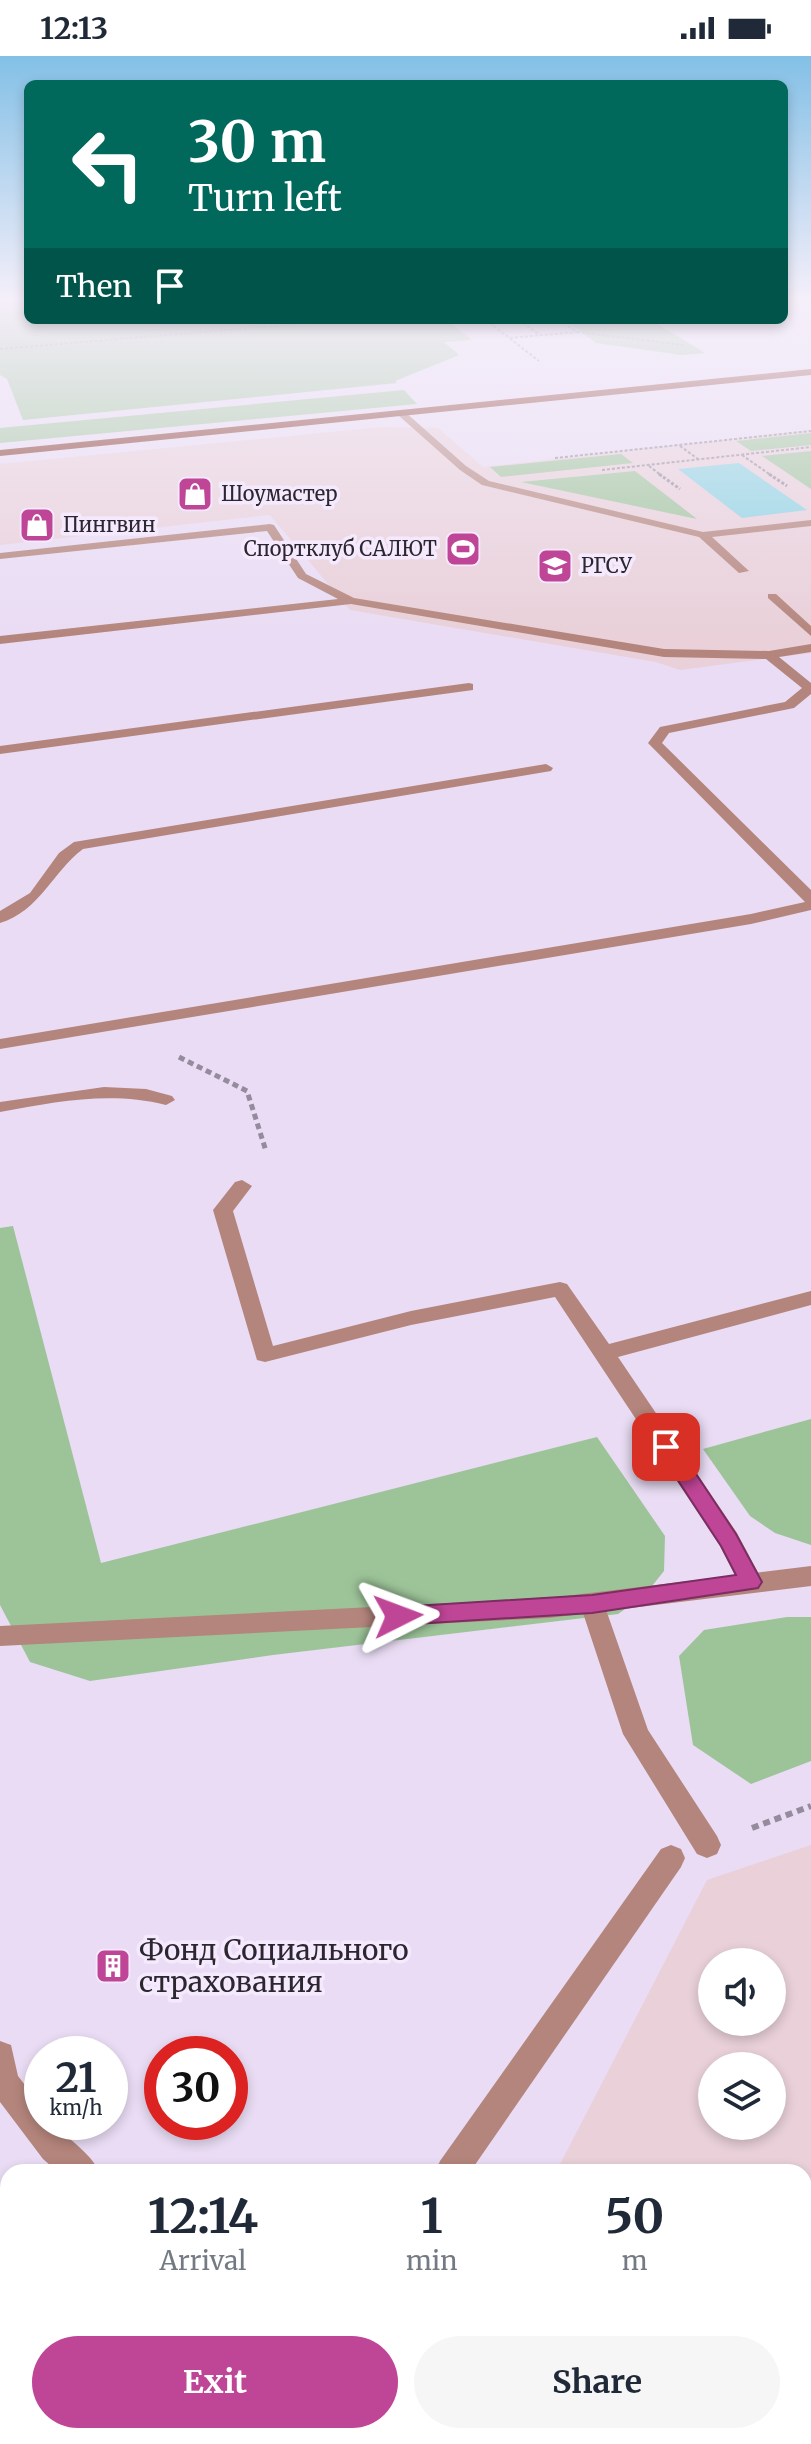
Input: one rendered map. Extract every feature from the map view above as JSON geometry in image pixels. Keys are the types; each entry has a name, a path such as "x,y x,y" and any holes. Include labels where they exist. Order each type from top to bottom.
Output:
{"main road":[{"path":"0,453 397,413"}],"street":[{"path":"401,413 463,468 486,483 703,535 811,523"},
{"path":"0,556 270,527 302,576 351,601"},
{"path":"703,535 743,571"},
{"path":"772,596 811,632"},
{"path":"0,640 351,601 664,653 769,655 811,648"},
{"path":"769,655 810,689 789,705 665,730 655,743 811,899"},
{"path":"0,750 469,687"},
{"path":"0,918 35,896 64,856 79,845 546,768"},
{"path":"0,1044 751,919 811,905"},
{"path":"0,1107 82,1093 143,1092 166,1100"},
{"path":"242,1186 223,1210 265,1355 411,1318 560,1289 729,1540 751,1582"},
{"path":"604,1353 811,1298"},
{"path":"0,1636 592,1604 811,1576"},
{"path":"592,1604 636,1734 707,1845"},
{"path":"457,2164 671,1858"},
{"path":"0,2056 4,2082 54,2148 73,2164"}],"path":[{"path":"555,458 811,431"},
{"path":"679,445 699,459"},
{"path":"589,471 811,447"},
{"path":"742,455 788,486"},
{"path":"247,1091 266,1151"}],"shaded area":[{"path":"382,427 438,428 483,467 811,430 811,653 680,670 656,662 350,610 270,515 0,545 0,464"},
{"path":"811,1845 811,2164 560,2164 707,1880"}],"green space":[{"path":"20,413 89,413 23,420"},
{"path":"155,413 316,413 0,443 0,428"},
{"path":"811,433 811,445 751,451 736,441"},
{"path":"811,451 811,489 762,456"},
{"path":"621,454 633,463 501,477 490,467"},
{"path":"635,471 697,519 521,482"},
{"path":"13,1226 101,1563 597,1437 665,1536 664,1571 644,1596 618,1614 273,1655 90,1681 30,1662 0,1605 0,1228"},
{"path":"811,1419 811,1545 775,1533 750,1516 703,1449"},
{"path":"787,1617 811,1617 811,1761 751,1784 693,1745 679,1656 704,1630"}],"water":[{"path":"739,463 807,510 742,518 678,469"}],"place":[{"name":"Шоумастер","path":"195,494"},
{"name":"Пингвин","path":"37,525"},
{"name":"Спортклуб САЛЮТ","path":"463,549"},
{"name":"РГСУ","path":"555,566"},
{"name":"Фонд Социального страхования","path":"113,1966"}],"route":[{"path":"398,1616 592,1604 751,1582 729,1540 666,1447"}]}
